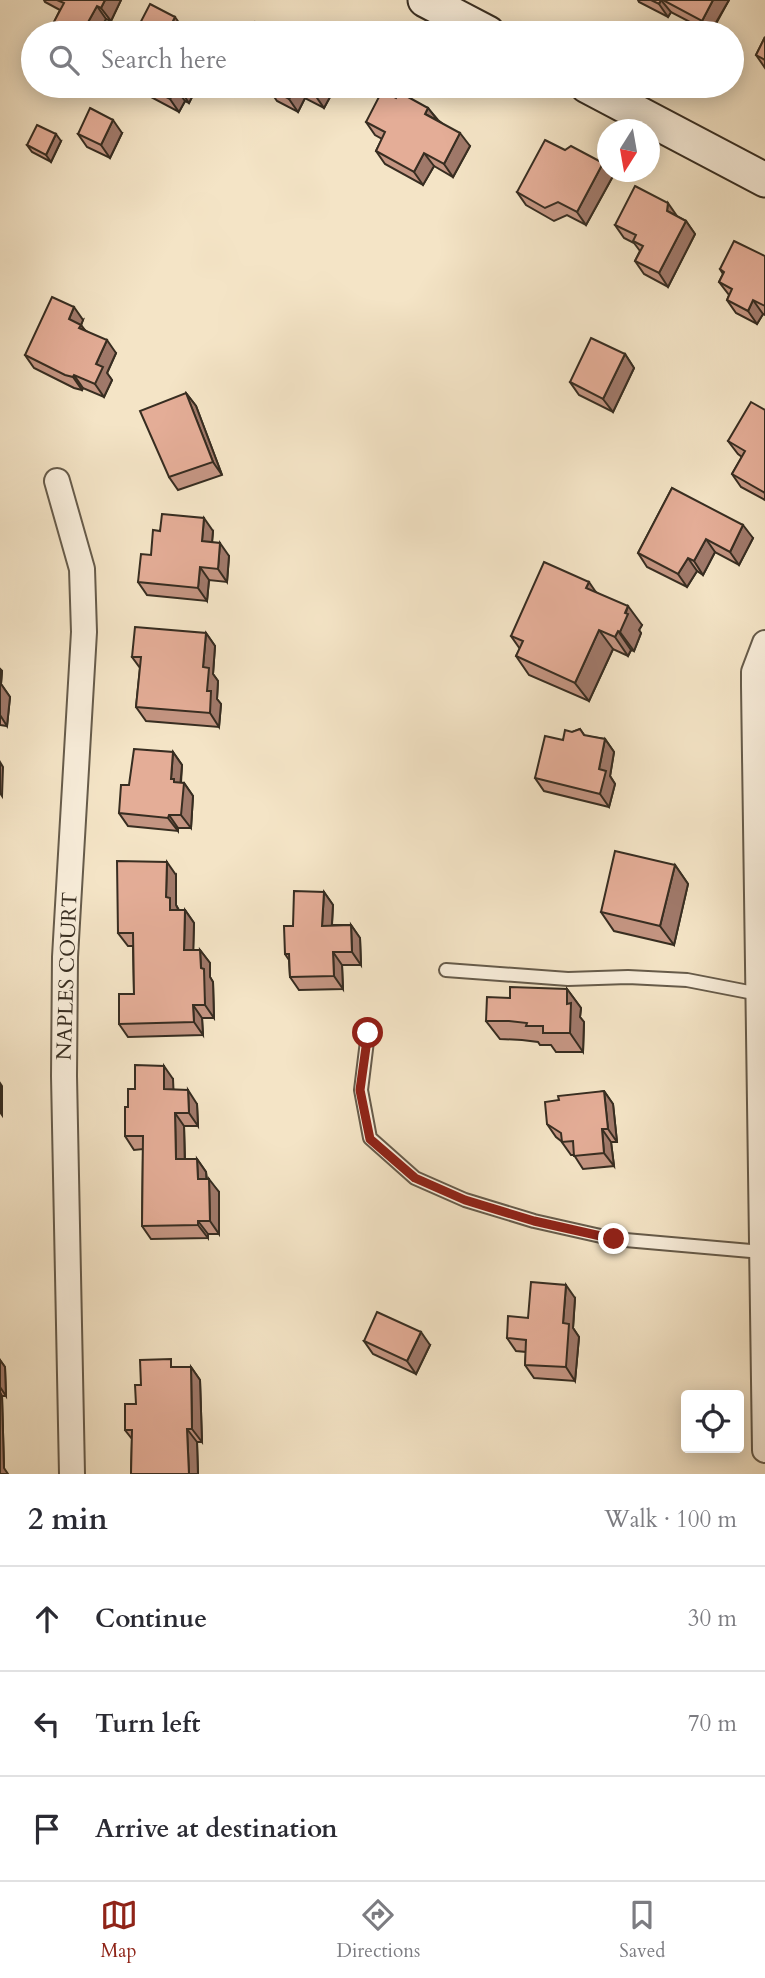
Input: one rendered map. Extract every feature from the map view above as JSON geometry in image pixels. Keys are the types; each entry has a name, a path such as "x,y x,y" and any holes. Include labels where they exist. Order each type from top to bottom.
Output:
{"street":[{"path":"425,0 465,21"},
{"path":"610,98 765,180"},
{"name":"NAPLES COURT","path":"57,481 82,569 84,632 65,957 64,1090 72,1474"},
{"path":"765,643 754,672 765,1450"}],"lane":[{"path":"446,970 568,979 628,977 687,980 759,995"},
{"path":"368,1033 360,1090 370,1139 415,1178 465,1200 534,1221 614,1239 762,1252"}],"building":[{"path":"57,0 105,0 101,8 97,6 89,21 54,21 64,3"},
{"path":"663,0 713,0 702,21"},
{"path":"150,4 175,17 173,21 141,21"},
{"path":"765,37 765,60 756,55"},
{"path":"378,98 410,98 428,108 425,114 460,133 444,164 424,153 414,172 376,151 385,132 366,122"},
{"path":"90,108 113,120 101,145 78,134"},
{"path":"37,125 56,134 46,155 27,145"},
{"path":"545,140 565,150 571,146 597,160 597,174 577,212 558,202 545,208 517,192"},
{"path":"635,186 668,203 667,211 686,221 659,273 635,261 643,246 633,241 636,235 615,225"},
{"path":"734,241 765,256 765,306 753,300 748,311 727,300 732,289 719,282 724,272 720,269"},
{"path":"52,297 74,307 69,319 81,325 79,328 107,340 96,364 103,367 95,384 74,375 65,375 25,355"},
{"path":"591,338 625,354 603,399 570,382"},
{"path":"186,393 213,462 169,477 140,411"},
{"path":"751,402 765,410 765,493 732,474 745,451 728,441"},
{"path":"672,488 743,525 730,552 706,539 694,561 688,558 678,574 638,553"},
{"path":"162,514 204,518 202,541 220,543 218,569 200,567 198,588 138,582 141,554 151,555 153,530 160,531"},
{"path":"544,562 589,582 586,588 628,606 625,613 628,614 615,637 599,630 575,683 516,656 523,641 511,636"},
{"path":"135,627 206,633 203,667 209,668 207,691 211,691 210,713 136,707 141,657 132,657"},
{"path":"580,729 584,735 605,739 599,769 606,771 600,794 535,778 545,736 563,740 565,730 572,732"},
{"path":"134,749 173,752 171,779 184,783 181,815 169,815 168,818 119,813 121,785 129,785"},
{"path":"615,851 675,865 660,926 601,912"},
{"path":"117,861 167,862 166,897 170,898 170,910 185,910 184,950 200,950 201,968 204,969 205,1005 193,1005 194,1022 119,1024 119,994 134,994 133,933 118,933"},
{"path":"294,891 324,892 322,926 351,925 352,952 333,952 334,976 290,977 289,954 285,954 284,926 293,926"},
{"path":"510,987 567,989 567,1004 571,1003 570,1033 543,1033 543,1026 526,1026 527,1023 486,1021 487,997 510,998"},
{"path":"135,1065 164,1066 164,1089 188,1090 189,1113 175,1113 176,1159 197,1159 198,1179 209,1179 210,1221 198,1221 198,1225 142,1226 143,1136 125,1136 125,1107 128,1107 128,1089 135,1089"},
{"path":"604,1091 608,1129 602,1129 604,1153 574,1156 573,1141 562,1142 561,1133 547,1124 545,1102 559,1100 558,1096"},
{"path":"531,1282 566,1285 563,1323 569,1324 566,1367 525,1365 526,1340 507,1338 508,1316 528,1318"},
{"path":"377,1312 421,1332 407,1361 364,1341"},
{"path":"171,1359 171,1367 191,1367 192,1429 187,1429 189,1474 131,1474 132,1430 125,1430 125,1404 136,1404 135,1385 141,1385 140,1360"}],"route":[{"path":"368,1033 360,1090 370,1139 415,1178 465,1200 534,1221 614,1239"}]}
